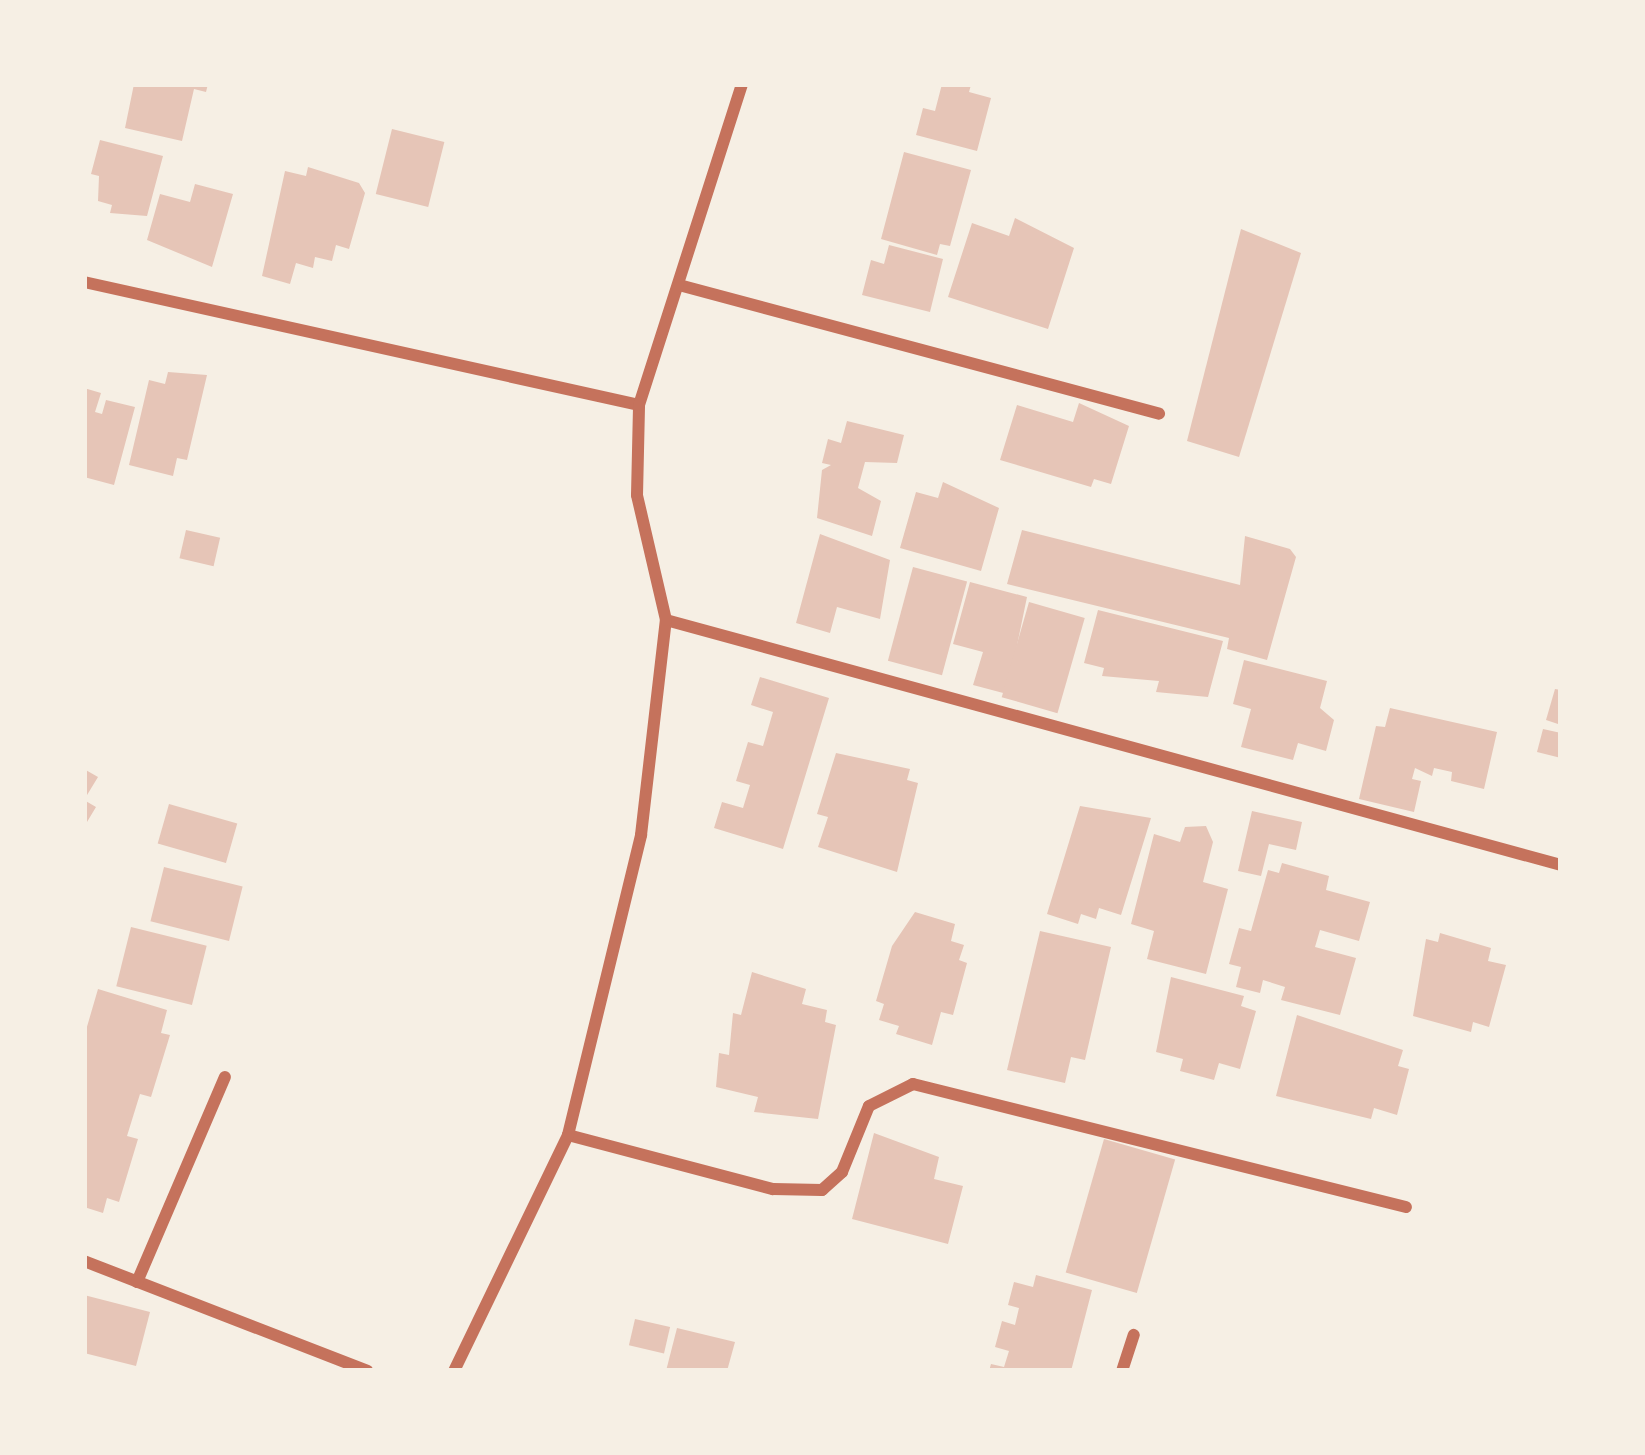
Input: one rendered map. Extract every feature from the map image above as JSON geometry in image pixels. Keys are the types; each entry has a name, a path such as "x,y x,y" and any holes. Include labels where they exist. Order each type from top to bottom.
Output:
{"street":[{"path":"454,1371 568,1135 649,796 665,620 637,496 639,405 742,84"},
{"path":"84,282 639,405"},
{"path":"679,285 1159,414"},
{"path":"665,620 1561,865"},
{"path":"136,1282 226,1077"},
{"path":"568,1135 773,1189 822,1190 842,1172 868,1106 913,1084 1406,1207"},
{"path":"84,1262 367,1371"},
{"path":"1122,1371 1134,1335"}],"building":[{"path":"134,84 208,84 206,92 194,89 182,141 125,128"},
{"path":"942,84 971,85 969,92 991,98 977,151 916,135 923,108 935,111"},
{"path":"392,129 444,142 428,207 376,194"},
{"path":"100,140 163,156 147,216 110,213 112,205 98,201 99,176 91,174"},
{"path":"904,152 971,170 950,246 940,244 937,255 881,239"},
{"path":"308,167 359,183 365,193 349,249 336,245 332,261 315,257 313,268 296,263 290,284 262,276 285,171 306,176"},
{"path":"195,184 233,194 212,267 147,240 160,194 190,202"},
{"path":"1015,218 1074,248 1048,329 948,297 972,223 1009,236"},
{"path":"1241,229 1301,253 1239,457 1187,441"},
{"path":"889,245 943,259 930,312 862,295 871,260 884,264"},
{"path":"168,372 207,375 187,460 177,458 173,476 129,465 149,380 165,384"},
{"path":"84,388 101,393 95,412 102,414 106,400 135,407 114,485 84,477"},
{"path":"1079,403 1129,426 1111,484 1094,479 1091,487 1000,460 1017,405 1073,422"},
{"path":"847,421 904,435 897,463 865,462 858,488 881,501 872,536 817,518 822,470 831,465 822,463 828,439 841,443"},
{"path":"943,482 999,508 981,571 900,548 916,492 938,498"},
{"path":"186,530 220,538 214,566 179,558"},
{"path":"1022,530 1240,585 1245,536 1290,549 1296,557 1267,660 1227,649 1229,638 1007,584"},
{"path":"820,534 890,560 880,619 837,607 830,633 796,623"},
{"path":"913,567 967,581 942,675 888,661"},
{"path":"970,582 1027,597 1007,694 973,685 983,652 953,644"},
{"path":"1029,602 1085,618 1057,713 1002,697"},
{"path":"1098,610 1223,641 1208,697 1156,692 1159,681 1102,676 1104,668 1084,663"},
{"path":"1244,660 1327,681 1320,708 1334,720 1326,751 1298,743 1293,760 1241,747 1251,709 1233,704"},
{"path":"760,677 829,698 783,849 714,828 722,802 743,808 750,785 736,781 748,742 763,746 773,712 751,705"},
{"path":"1555,689 1561,690 1561,725 1546,720"},
{"path":"1390,708 1497,732 1484,789 1451,781 1452,772 1434,768 1432,776 1415,768 1412,779 1421,781 1414,812 1359,799 1376,726 1385,727"},
{"path":"1543,729 1561,733 1561,758 1537,752"},
{"path":"836,753 910,769 907,780 918,783 897,872 818,847 828,817 817,814"},
{"path":"84,769 98,777 84,800"},
{"path":"84,800 96,807 84,827"},
{"path":"169,804 237,824 226,863 158,843"},
{"path":"1080,806 1151,818 1121,915 1099,908 1096,919 1081,914 1078,924 1047,914"},
{"path":"1252,811 1302,822 1296,850 1269,844 1261,876 1238,871"},
{"path":"1206,826 1213,842 1203,882 1228,889 1206,974 1147,959 1154,931 1131,924 1154,834 1180,842 1185,827"},
{"path":"1282,863 1329,876 1326,890 1370,902 1359,941 1320,930 1315,947 1356,958 1340,1015 1281,1000 1285,987 1263,980 1260,993 1236,987 1241,967 1229,964 1239,928 1251,931 1268,870 1279,873"},
{"path":"164,867 243,887 229,941 150,921"},
{"path":"915,912 955,924 951,941 964,945 959,960 967,963 953,1015 941,1012 932,1045 896,1034 899,1026 879,1020 884,1004 876,1001 892,946"},
{"path":"131,927 207,946 192,1005 116,986"},
{"path":"1040,931 1111,947 1085,1060 1071,1057 1065,1083 1007,1070"},
{"path":"1440,933 1491,948 1488,961 1506,965 1489,1027 1473,1022 1471,1032 1413,1016 1426,939 1438,942"},
{"path":"752,972 806,989 802,1004 827,1010 825,1022 836,1025 818,1119 754,1112 758,1097 716,1087 719,1053 729,1055 733,1013 741,1015"},
{"path":"1171,977 1244,996 1241,1006 1256,1011 1240,1069 1219,1063 1214,1080 1180,1071 1183,1059 1156,1052"},
{"path":"98,989 167,1010 161,1033 170,1035 151,1097 140,1094 127,1136 138,1139 119,1202 107,1198 103,1213 84,1207 84,1037"},
{"path":"1297,1015 1403,1050 1398,1066 1409,1069 1397,1115 1374,1108 1371,1119 1276,1096"},
{"path":"874,1133 939,1157 934,1179 963,1186 948,1244 852,1219"},
{"path":"1104,1139 1175,1159 1137,1293 1066,1273"},
{"path":"1036,1275 1092,1290 1071,1371 989,1371 991,1364 1004,1367 1009,1351 995,1347 1002,1321 1015,1325 1019,1308 1008,1305 1014,1282 1033,1287"},
{"path":"84,1295 150,1312 136,1366 84,1353"},
{"path":"635,1319 670,1327 664,1353 629,1345"},
{"path":"677,1328 735,1342 727,1371 666,1371"}]}
